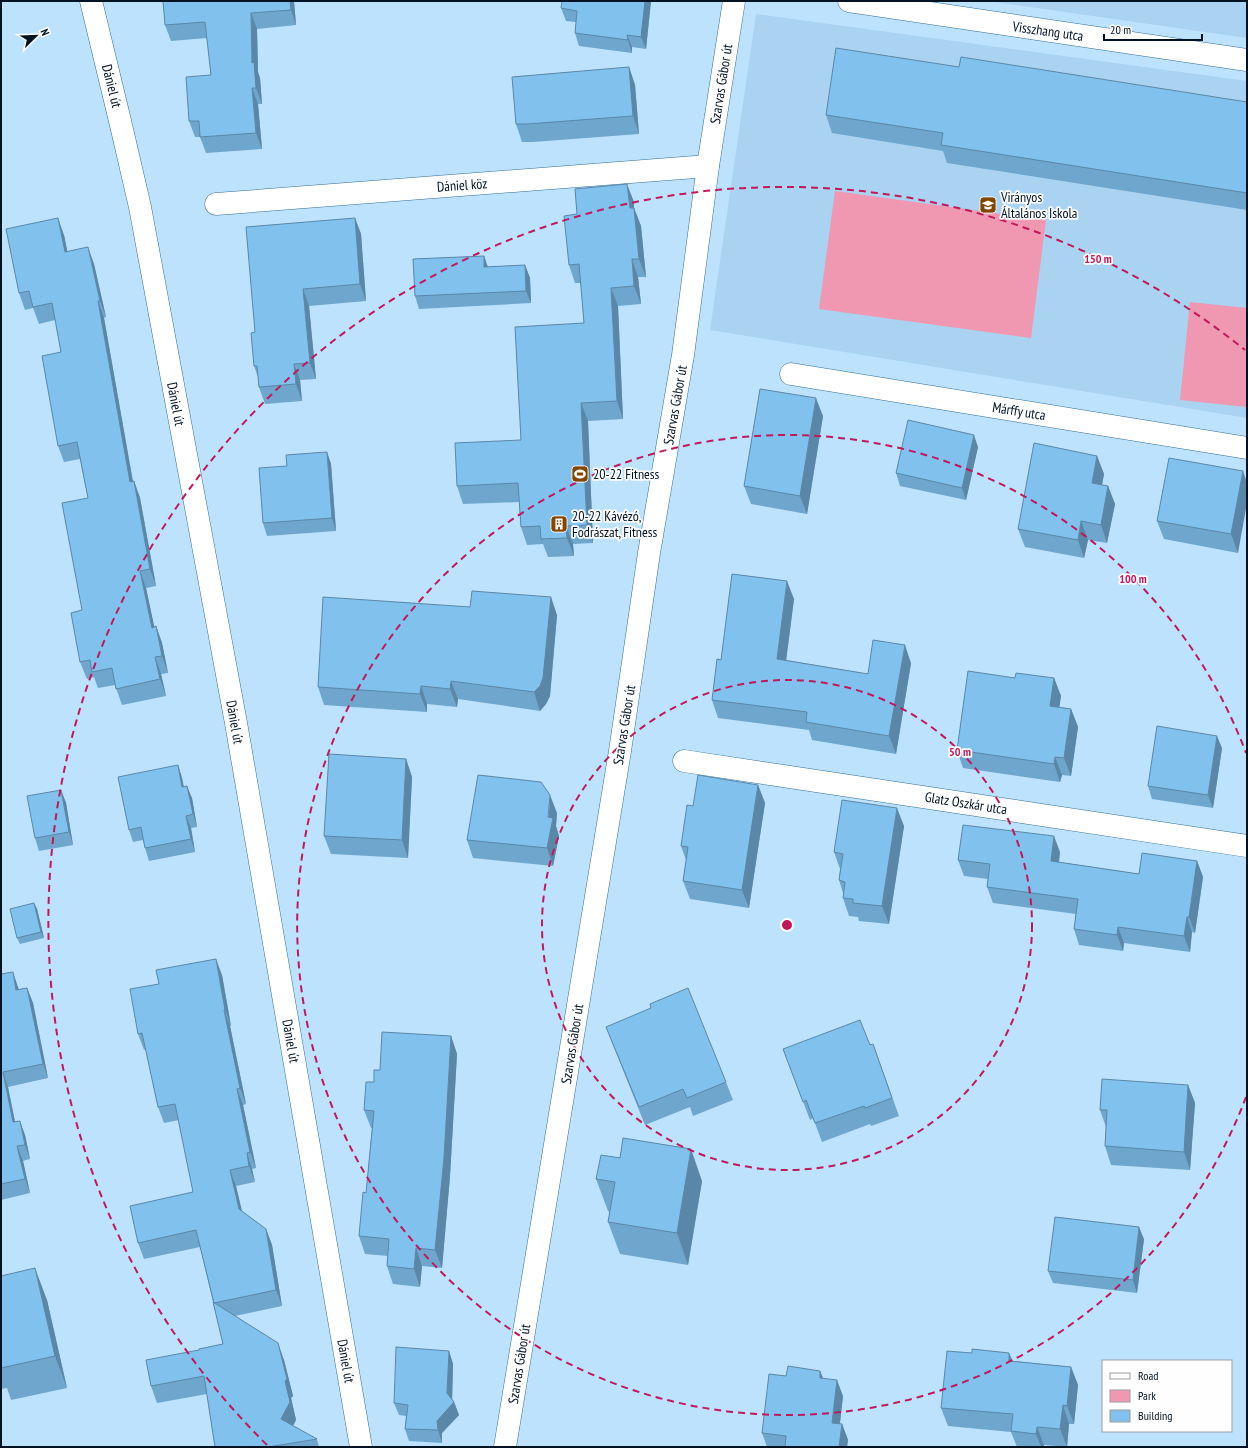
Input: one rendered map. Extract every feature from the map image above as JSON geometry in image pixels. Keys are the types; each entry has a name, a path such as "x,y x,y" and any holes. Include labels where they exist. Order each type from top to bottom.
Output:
{"street":[{"name":"Dániel út","path":"91,1 122,125 141,215 236,723 361,1447"},
{"name":"Szarvas Gábor út","path":"505,1447 620,751 649,553 683,355 708,166 734,1"},
{"name":"Visszhang utca","path":"849,1 1247,60"},
{"name":"Dániel köz","path":"216,204 708,166"},
{"name":"Márffy utca","path":"791,374 1247,448"},
{"name":"Glatz Oszkár utca","path":"684,761 1247,846"}],"shaded area":[{"path":"988,1 1247,1 1247,38"},
{"name":"Virányos Általános Iskola","path":"756,14 1247,81 1247,418 710,330"}],"green space":[{"path":"835,191 1046,220 1031,338 819,309"},
{"path":"1190,302 1247,308 1247,407 1180,400"}],"building":[{"path":"163,1 290,1 291,10 251,13 252,63 254,62 256,88 252,88 256,133 200,137 199,121 189,121 186,77 211,75 205,22 165,25"},
{"path":"562,1 645,1 641,37 627,35 628,40 575,33 577,11 561,8"},
{"name":"Virányos Általános Iskola","path":"836,48 959,67 961,57 1247,102 1247,193 941,145 943,133 826,115"},
{"path":"629,67 633,116 516,124 512,77"},
{"path":"627,184 630,208 634,208 639,259 632,259 634,286 611,288 617,401 581,403 587,525 566,526 567,538 541,539 540,526 521,527 518,483 457,486 455,443 521,440 515,327 584,323 579,264 569,265 564,216 577,214 575,189"},
{"path":"58,218 65,252 88,247 100,301 98,301 130,482 134,481 150,569 140,571 152,628 156,626 162,656 155,657 160,679 116,689 112,668 92,672 90,660 80,662 71,613 82,610 62,503 88,498 77,442 58,446 42,356 61,352 52,303 33,307 29,291 19,293 6,229"},
{"path":"355,218 360,284 303,289 310,363 294,364 296,384 259,387 257,366 254,366 251,333 255,332 246,227"},
{"path":"484,256 484,267 525,265 526,291 415,296 413,259"},
{"path":"760,389 816,398 800,496 744,486"},
{"path":"908,420 974,435 962,488 896,473"},
{"path":"1034,443 1097,456 1092,483 1108,486 1101,525 1081,521 1078,540 1018,529"},
{"path":"327,452 332,518 263,523 259,468 287,466 286,455"},
{"path":"1169,458 1243,471 1231,534 1157,521"},
{"path":"732,574 787,581 777,659 868,674 873,640 905,645 889,736 806,722 807,712 712,700 717,659 721,660"},
{"path":"472,591 551,597 543,678 540,686 534,692 451,681 450,689 421,686 420,694 318,687 323,597 470,607"},
{"path":"968,671 1015,678 1016,673 1054,678 1050,706 1071,709 1064,758 1055,757 1054,764 957,750"},
{"path":"1157,726 1217,736 1208,795 1148,786"},
{"path":"329,754 406,759 402,840 324,836"},
{"path":"178,765 182,787 187,786 193,814 186,816 191,839 145,848 141,827 129,830 118,777"},
{"path":"478,775 541,782 550,795 548,817 553,818 547,848 467,840"},
{"path":"698,775 758,785 742,890 683,881 688,847 681,846 687,805 693,806"},
{"path":"61,790 69,832 35,838 27,796"},
{"path":"842,800 897,808 882,906 853,903 853,899 843,898 845,882 839,880 843,854 834,852"},
{"path":"963,825 1054,836 1051,861 1139,874 1142,853 1197,861 1189,917 1187,917 1184,936 1118,927 1117,935 1074,929 1078,899 987,887 990,864 958,860"},
{"path":"34,903 41,932 17,938 10,909"},
{"path":"216,959 224,1010 240,1088 237,1089 250,1152 247,1153 249,1166 230,1170 239,1209 266,1229 276,1290 214,1303 196,1230 138,1243 130,1206 193,1192 175,1104 158,1107 142,1033 138,1034 130,989 159,984 156,970"},
{"path":"13,972 16,990 27,988 43,1064 3,1072 13,1122 20,1121 25,1145 17,1146 25,1179 1,1184 1,974"},
{"path":"688,988 726,1082 687,1098 683,1089 639,1107 606,1027 651,1008 650,1004"},
{"path":"860,1020 870,1045 873,1044 892,1098 815,1123 806,1100 803,1102 783,1049"},
{"path":"382,1032 451,1036 444,1158 435,1250 416,1248 414,1269 387,1266 389,1239 359,1236 363,1192 366,1193 374,1111 364,1110 366,1082 374,1082 374,1070 380,1070"},
{"path":"1102,1079 1188,1085 1184,1152 1105,1146 1107,1110 1100,1110"},
{"path":"623,1138 691,1149 677,1233 608,1222 615,1182 596,1179 601,1155 620,1158"},
{"path":"1055,1217 1139,1227 1133,1280 1048,1271"},
{"path":"35,1268 55,1356 1,1368 1,1276"},
{"path":"213,1302 278,1343 287,1379 285,1381 290,1402 281,1419 317,1439 268,1447 215,1447 204,1376 151,1386 146,1360 223,1344"},
{"path":"396,1347 449,1351 447,1393 454,1402 437,1421 438,1430 405,1429 408,1405 394,1403"},
{"path":"972,1349 1009,1353 1009,1361 1071,1367 1067,1406 1063,1405 1060,1429 1037,1427 1036,1434 1011,1431 1013,1414 941,1408 947,1351 972,1353"},
{"path":"788,1366 820,1371 820,1378 837,1380 832,1423 842,1424 839,1447 785,1447 786,1436 762,1433 769,1374 786,1376"}],"place":[{"name":"Virányos Általános Iskola","path":"988,205"},
{"name":"20-22 Fitness","path":"580,474"},
{"name":"20-22 Kávézó, Fodrászat, Fitness","path":"559,524"}]}
